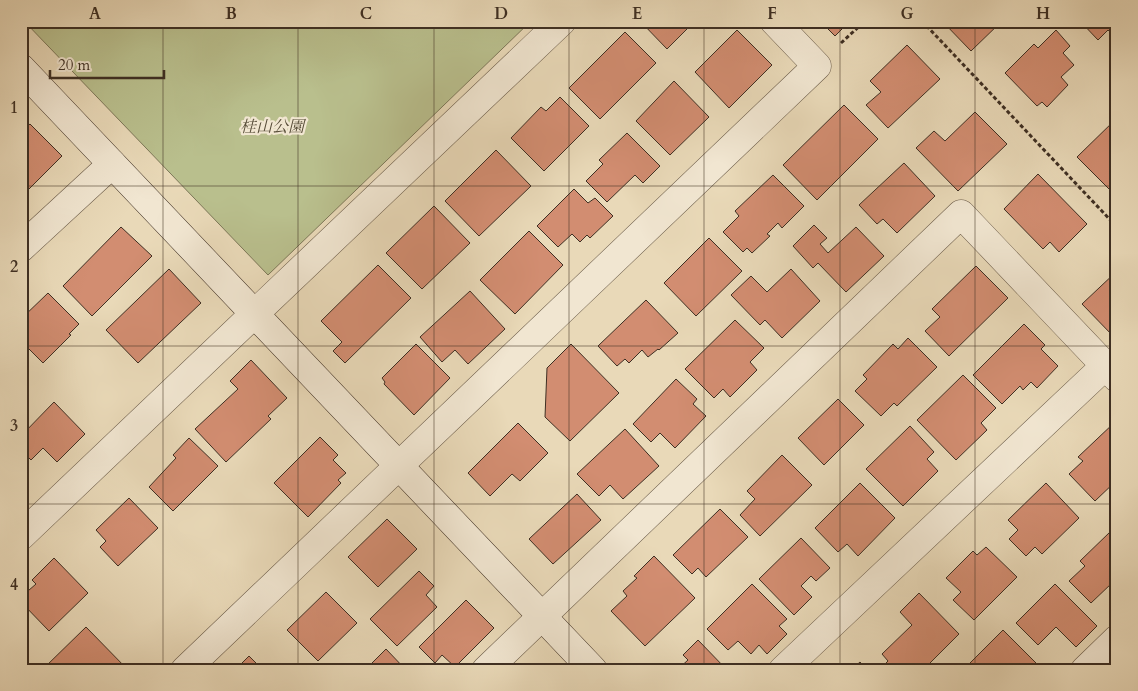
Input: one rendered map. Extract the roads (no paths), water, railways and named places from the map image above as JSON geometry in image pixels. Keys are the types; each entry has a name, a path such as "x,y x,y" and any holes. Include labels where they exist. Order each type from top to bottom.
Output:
{"street":[{"path":"21,536 562,21"},
{"path":"185,670 817,66 774,21"},
{"path":"21,68 593,670"},
{"path":"21,248 112,164"},
{"path":"486,670 961,214 1111,372 783,670"},
{"path":"1085,670 1117,639"}],"park label":[{"name":"桂山公園","path":"272,126"}]}
